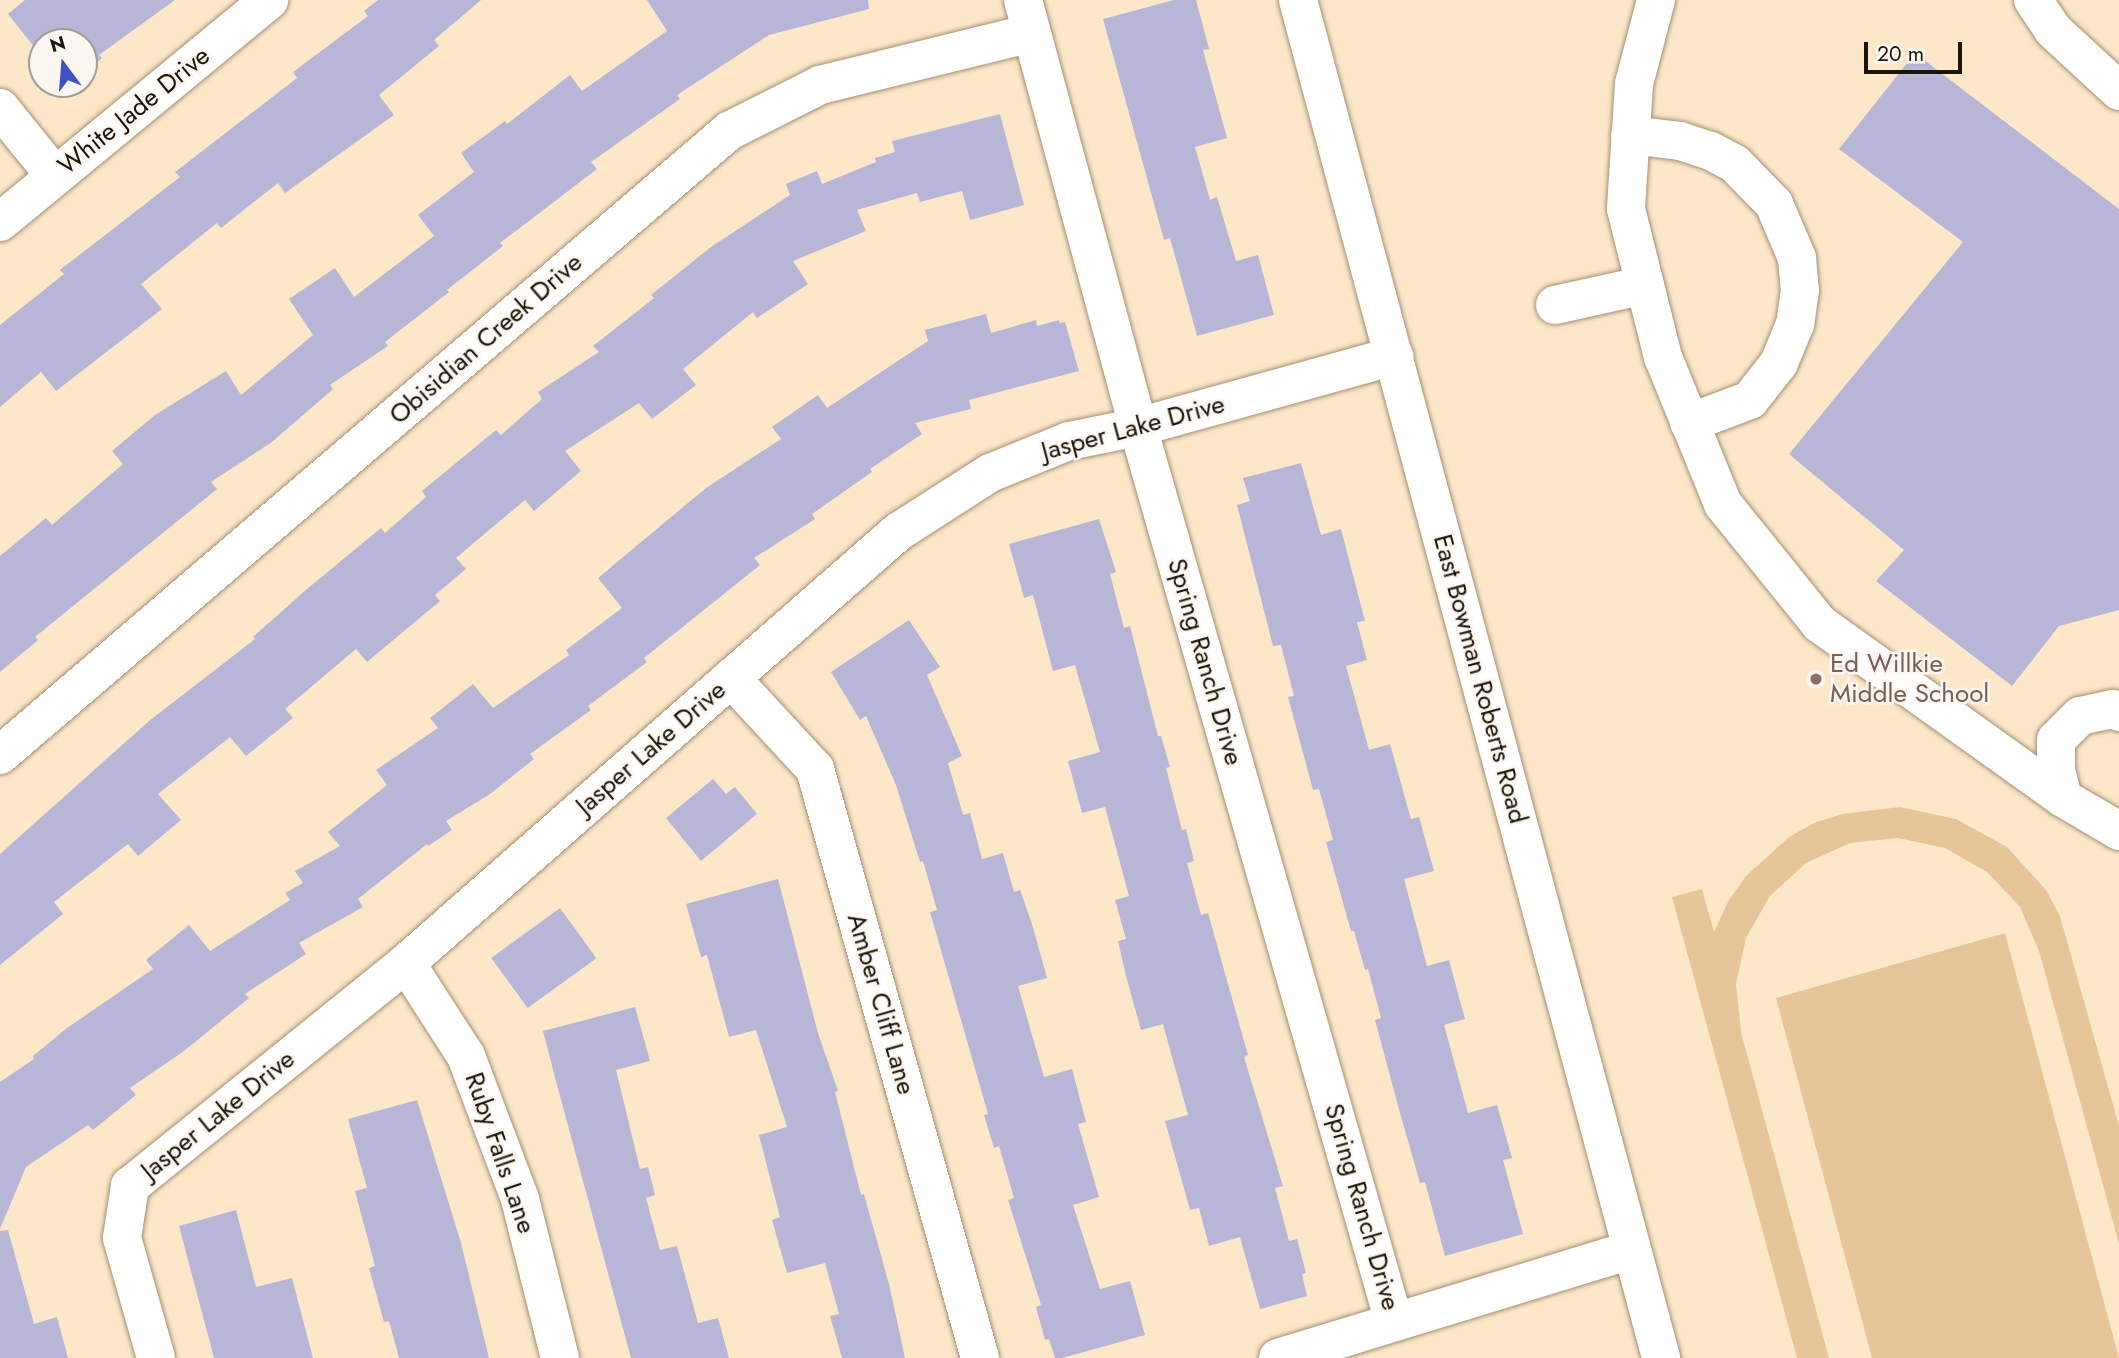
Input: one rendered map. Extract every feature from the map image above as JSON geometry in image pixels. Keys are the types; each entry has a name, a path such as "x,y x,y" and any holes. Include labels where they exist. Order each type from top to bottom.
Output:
{"street":[{"name":"White Jade Drive","path":"0,222 269,0"},
{"name":"East Bowman Roberts Road","path":"1298,0 1661,1358"},
{"path":"1656,0 1634,84 1626,209 1662,357 1723,505 1820,624 2063,798 2119,831"},
{"path":"2033,0 2053,30 2119,91"},
{"name":"Spring Ranch Drive","path":"1027,16 1138,427 1395,1322"},
{"name":"Obisidian Creek Drive","path":"0,755 729,131 820,85 1027,16"},
{"path":"0,108 55,176"},
{"path":"1630,135 1680,141 1710,151 1735,164 1774,204 1797,258 1800,290 1795,324 1779,363 1750,400 1689,423"},
{"path":"1555,304 1645,285"},
{"name":"Jasper Lake Drive","path":"156,1358 122,1238 130,1185 406,963 898,533 990,473 1069,441 1138,427 1394,356"},
{"name":"Amber Cliff Lane","path":"731,678 815,769 979,1358"},
{"path":"2006,757 2056,740 2080,716 2113,709 2119,712"},
{"path":"2056,740 2056,770 2063,798"},
{"name":"Ruby Falls Lane","path":"406,963 466,1056 520,1199 560,1358"},
{"path":"1278,1358 1632,1250"}],"shaded area":[{"path":"1900,807 1956,819 2007,847 2046,890 2060,916 2119,1126 2119,1244 2039,951 2020,907 1987,872 1945,848 1898,838 1850,843 1806,863 1770,896 1746,938 1736,984 1741,1032 1829,1358 1797,1358 1672,897 1702,889 1714,932 1729,900 1746,876 1789,837 1814,823 1842,814"},
{"path":"2005,933 2119,1358 1872,1358 1776,998"}],"building":[{"path":"25,0 175,0 99,55 102,58 98,61 98,28 28,28 28,39 8,14"},
{"path":"378,0 481,0 434,40 439,46 379,95 394,115 285,193 278,183 221,228 217,223 141,284 162,309 56,391 41,372 0,407 0,325 64,274 60,270 180,177 175,172 297,78 293,72 368,16 364,11"},
{"path":"647,0 868,0 869,9 769,35 677,95 680,99 591,162 597,169 500,243 503,246 385,342 388,346 330,385 333,389 272,442 211,482 217,489 35,637 38,640 0,672 0,556 46,518 52,525 123,464 112,451 155,415 226,371 241,395 313,335 289,299 335,268 354,297 434,236 418,215 474,172 461,153 505,121 507,124 570,75 582,91 667,31"},
{"path":"1174,0 1196,0 1209,49 1203,50 1227,138 1195,147 1210,200 1217,197 1236,261 1258,255 1274,315 1197,336 1170,238 1164,240 1103,19"},
{"path":"1915,53 2119,209 2119,610 2059,626 2012,686 1876,581 1904,550 1789,454 1963,242 1839,149"},
{"path":"1000,114 1024,205 970,220 962,191 920,202 917,193 857,210 866,231 793,261 808,284 757,318 753,312 683,369 696,385 652,419 639,403 565,451 581,471 534,511 525,500 456,558 466,569 435,595 440,601 367,662 356,649 285,709 293,718 246,756 230,737 158,794 181,820 138,856 128,844 54,902 63,914 0,965 0,854 149,721 255,639 253,637 307,589 381,528 385,533 426,497 422,491 496,430 501,435 542,399 538,392 599,352 593,346 654,298 651,295 711,247 790,195 786,184 817,171 822,184 876,162 875,158 895,152 892,141"},
{"path":"986,314 991,333 1036,320 1037,326 1059,320 1060,323 1065,322 1079,371 969,400 971,409 915,423 922,434 870,469 872,472 812,514 815,519 754,558 760,565 644,658 647,662 588,706 591,710 530,754 534,759 490,794 446,821 452,830 428,846 427,844 358,899 363,907 299,943 306,954 245,994 249,998 184,1051 130,1088 136,1095 93,1130 88,1125 26,1167 0,1229 0,1082 34,1059 33,1056 67,1028 153,969 146,960 189,925 210,951 290,900 285,893 303,883 295,871 340,846 328,832 387,785 376,770 438,728 430,718 473,684 493,708 569,655 566,650 622,608 598,578 706,488 781,439 772,427 818,395 827,408 928,341 925,330"},
{"path":"1301,463 1321,535 1341,529 1365,621 1357,622 1367,660 1346,666 1369,750 1390,744 1411,819 1419,817 1434,871 1404,879 1427,966 1449,960 1465,1019 1444,1025 1468,1113 1497,1105 1512,1158 1503,1160 1523,1234 1445,1256 1425,1182 1420,1183 1400,1113 1375,1020 1381,1018 1368,969 1365,970 1354,931 1351,931 1326,842 1333,840 1319,789 1313,790 1288,697 1294,696 1281,645 1273,646 1237,505 1250,501 1243,478"},
{"path":"1099,519 1116,572 1110,574 1124,628 1130,626 1158,736 1161,736 1170,767 1166,768 1182,830 1186,829 1194,861 1187,863 1201,915 1208,913 1248,1055 1244,1057 1283,1186 1275,1188 1289,1241 1297,1239 1306,1273 1302,1274 1307,1296 1260,1309 1240,1237 1209,1246 1199,1208 1190,1210 1165,1121 1188,1115 1163,1024 1141,1030 1126,976 1118,941 1126,939 1115,900 1129,896 1105,807 1082,813 1068,761 1100,752 1075,665 1053,671 1033,595 1024,598 1009,544"},
{"path":"909,620 940,667 927,675 962,756 948,763 963,815 970,813 982,859 1003,853 1014,892 1020,890 1032,924 1047,978 1018,986 1044,1077 1072,1069 1086,1122 1078,1124 1099,1197 1073,1205 1100,1289 1130,1281 1145,1335 1062,1358 1055,1358 1049,1339 1045,1340 1036,1307 1041,1305 1008,1200 1014,1198 999,1146 994,1148 984,1115 988,1114 930,912 937,910 923,861 920,862 896,785 866,716 860,720 831,672"},
{"path":"713,779 726,794 735,787 757,814 701,861 666,818"},
{"path":"778,879 818,1033 838,1091 835,1092 861,1195 864,1194 889,1284 905,1358 842,1358 830,1316 839,1314 825,1263 787,1273 772,1220 780,1217 759,1135 787,1127 756,1030 729,1037 707,955 701,957 686,904"},
{"path":"560,908 596,958 528,1008 491,958"},
{"path":"635,1007 650,1061 616,1070 640,1169 648,1167 655,1195 646,1198 660,1250 677,1246 698,1323 718,1318 729,1358 631,1358 557,1085 543,1031"},
{"path":"417,1100 461,1243 489,1358 399,1358 389,1321 384,1322 369,1268 375,1266 355,1191 367,1188 348,1119"},
{"path":"236,1210 256,1287 292,1278 313,1358 214,1358 179,1226"},
{"path":"8,1230 34,1324 57,1317 68,1358 0,1358 0,1231"}],"place":[{"name":"Ed Willkie Middle School","path":"1816,679"}]}
